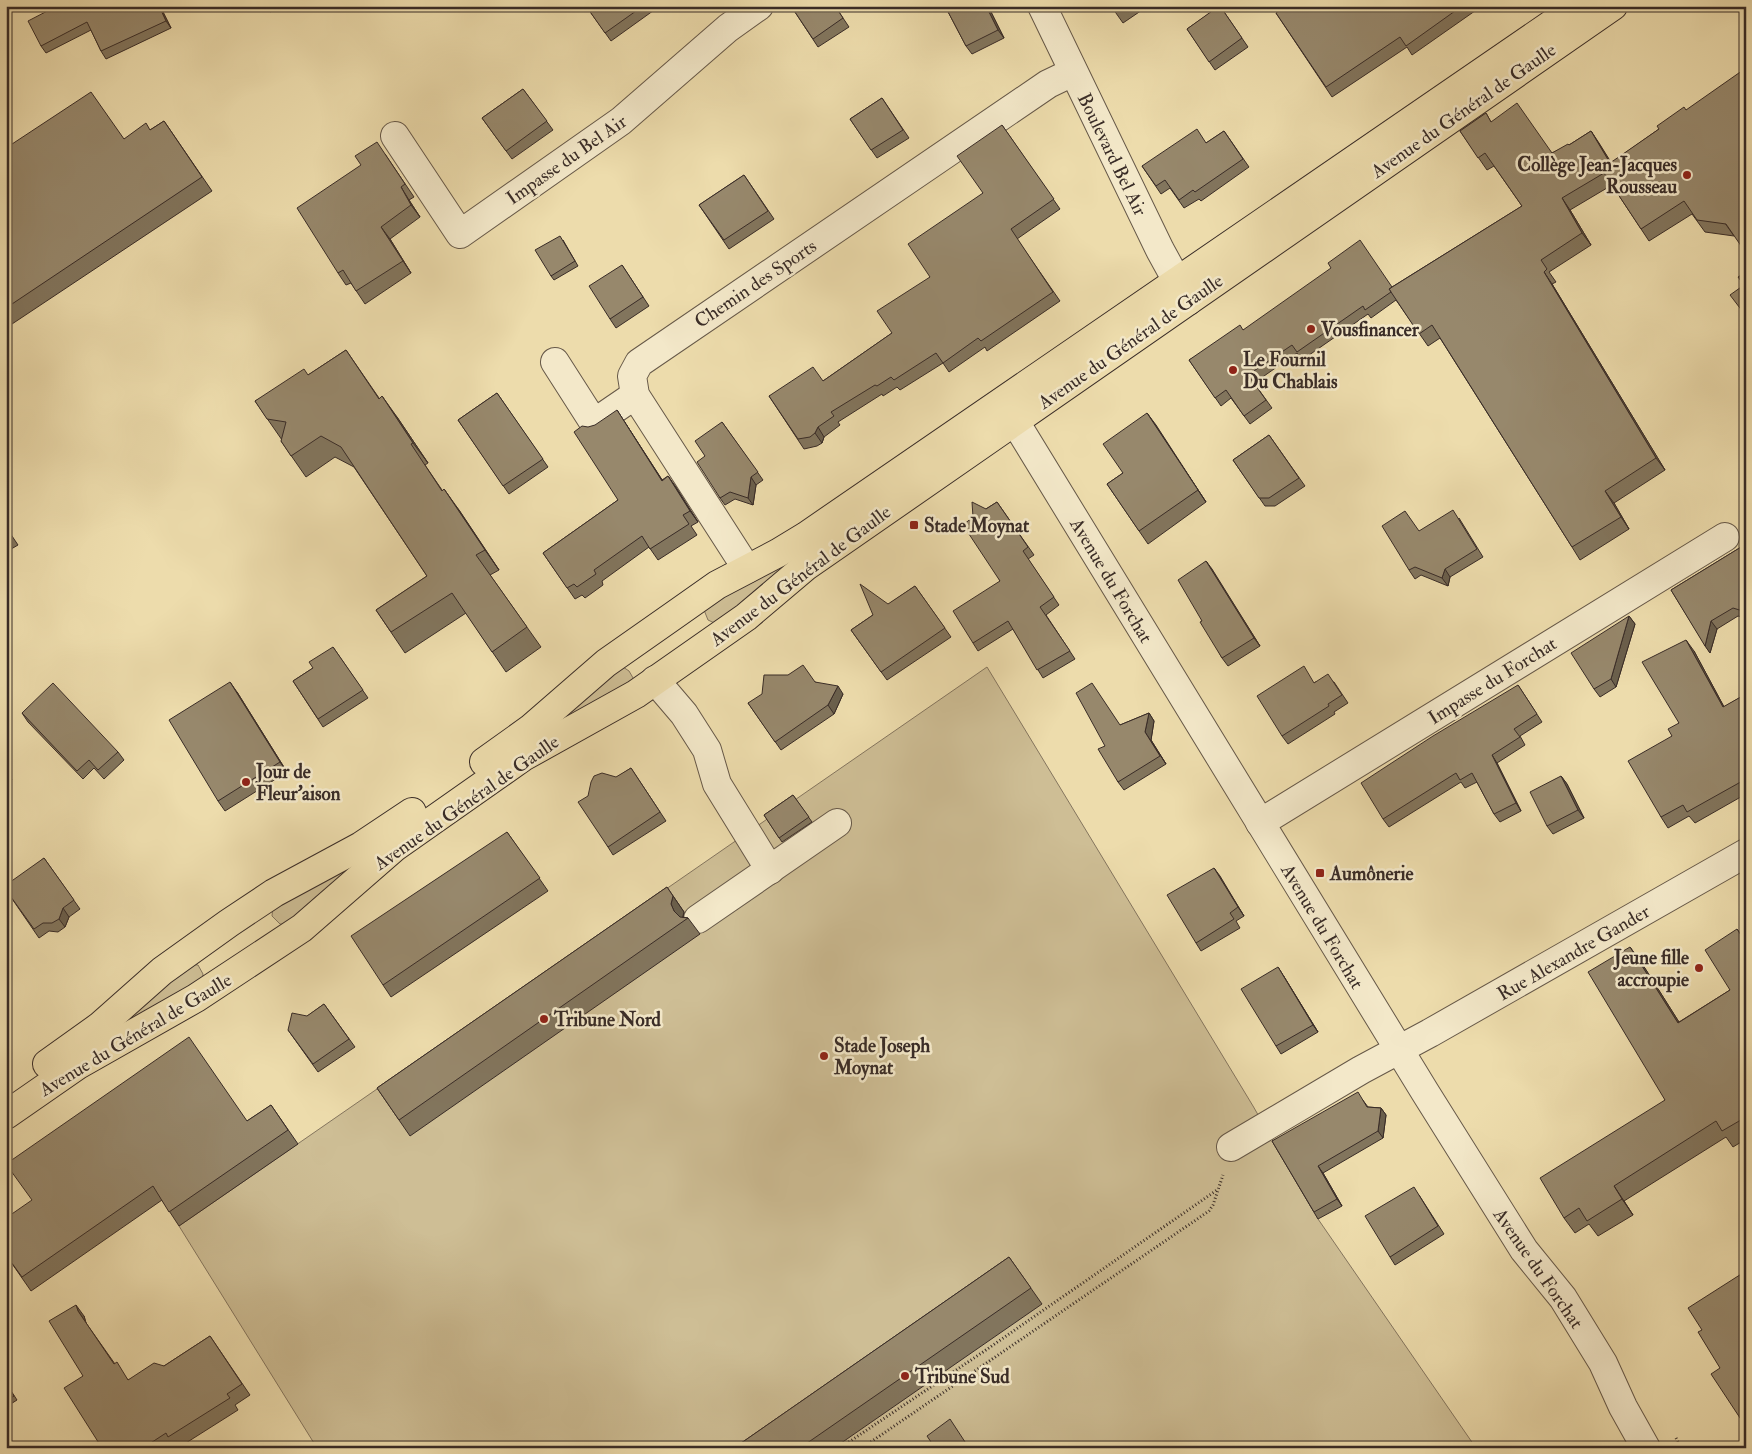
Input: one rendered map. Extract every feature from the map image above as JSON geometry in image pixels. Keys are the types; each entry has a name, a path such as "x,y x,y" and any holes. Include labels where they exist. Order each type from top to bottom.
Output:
{"main road":[{"name":"Avenue du Général de Gaulle","path":"1182,291 1578,6"},
{"name":"Avenue du Général de Gaulle","path":"6,1092 88,1036 162,971 274,893 362,846 398,822 530,728 596,671 717,585 792,545 1008,411 1182,291 1613,6"},
{"name":"Avenue du Général de Gaulle","path":"6,1115 78,1065 223,981 302,928 395,847 523,757 611,709 746,617 800,570 1008,411"},
{"path":"686,607 710,642"},
{"path":"631,646 655,680"},
{"path":"249,910 274,946"},
{"path":"199,945 223,981"}],"street":[{"name":"Impasse du Bel Air","path":"396,136 460,234 621,121 728,28 759,6"},
{"name":"Boulevard Bel Air","path":"1042,6 1160,250 1182,291"},
{"name":"Chemin des Sports","path":"635,395 632,376 639,363 1048,84 1073,72"},
{"path":"555,362 594,423 635,395 748,569"},
{"name":"Avenue du Forchat","path":"1008,411 1399,1050 1524,1250 1563,1298 1599,1357 1623,1407 1646,1448"},
{"name":"Impasse du Forchat","path":"1260,823 1725,537"},
{"path":"655,680 684,714 707,750 717,784 770,870"},
{"path":"698,919 837,823"},
{"name":"Rue Alexandre Gander","path":"1231,1147 1353,1075 1746,853"}],"path":[{"path":"840,1448 1218,1190 1209,1211 862,1448"}],"shaded area":[{"path":"948,449 721,626 708,620 704,610 713,598"},
{"path":"620,665 629,671 636,683 289,925 280,924 272,916 273,906 358,856 552,722"},
{"name":"Stade Joseph Moynat","path":"987,667 1253,1106 1318,1219 1476,1448 317,1448 179,1226"},
{"path":"189,964 198,965 203,974 201,986 116,1033 112,1027"}],"building":[{"path":"57,6 121,6 122,9 127,6 159,6 166,21 101,51 87,22 41,46 28,21"},
{"path":"586,6 643,6 605,33"},
{"path":"798,6 835,6 843,18 813,39 793,9"},
{"path":"945,6 986,6 998,30 966,46"},
{"path":"1219,6 1242,38 1209,62 1187,29"},
{"path":"1286,6 1462,6 1406,46 1400,37 1326,87 1276,13"},
{"path":"1746,68 1746,132 1742,156 1746,162 1746,253 1726,224 1697,220 1684,201 1641,229 1604,173 1562,198 1582,233 1541,260 1547,269 1544,272 1656,458 1605,491 1621,517 1572,547 1432,325 1419,334 1389,289 1522,206 1485,153 1478,158 1460,131 1486,113 1491,122 1517,103 1552,153 1591,131 1610,163 1659,129 1657,126 1684,107 1686,110"},
{"path":"523,89 547,121 506,151 482,118"},
{"path":"91,92 124,139 146,123 150,130 164,121 202,177 6,308 6,148"},
{"path":"882,98 903,130 871,150 850,119"},
{"path":"1002,125 1054,199 1011,229 1053,292 981,341 978,338 943,363 936,353 894,380 891,377 877,386 875,385 831,412 834,416 818,427 810,437 798,439 769,396 813,367 823,381 892,333 877,311 930,277 908,244 983,193 957,156"},
{"path":"1197,129 1206,143 1224,131 1243,159 1195,192 1193,190 1179,200 1165,180 1156,186 1142,166"},
{"path":"377,142 405,184 401,187 411,205 381,227 403,261 356,291 343,270 338,273 297,208 361,165 355,156"},
{"path":"744,175 768,211 724,240 699,205"},
{"path":"560,236 575,261 551,276 535,250"},
{"path":"1360,240 1392,287 1389,289 1391,292 1365,310 1363,306 1297,352 1292,345 1248,375 1266,400 1244,416 1226,390 1215,398 1189,360 1240,325 1243,330 1331,268 1328,263"},
{"path":"622,265 643,297 610,319 589,286"},
{"path":"1746,272 1746,316 1730,295 1744,285 1738,277"},
{"path":"1746,349 1746,361 1741,353"},
{"path":"346,350 379,399 382,396 442,491 444,489 485,550 476,555 527,627 492,652 452,593 391,632 376,610 427,576 341,447 321,436 291,456 281,441 286,422 267,419 255,401 304,369 308,375"},
{"path":"497,393 543,459 503,486 458,420"},
{"path":"617,410 662,481 668,476 690,511 683,515 689,524 650,549 642,536 594,570 596,574 577,587 574,584 567,588 543,553 618,500 574,432 582,426 595,425"},
{"path":"1147,413 1198,490 1139,531 1107,484 1123,473 1103,444"},
{"path":"722,422 758,472 751,477 748,498 730,492 720,498 697,462 705,456 695,441"},
{"path":"1269,435 1299,478 1269,498 1259,498 1233,460"},
{"path":"972,502 986,509 997,502 1028,547 1023,551 1054,597 1040,607 1070,651 1037,670 1008,621 973,643 953,611 1000,581 963,525 973,517"},
{"path":"1453,510 1477,549 1445,569 1442,578 1415,567 1409,570 1382,526 1405,511 1419,531"},
{"path":"1746,544 1746,585 1742,587 1746,593 1746,612 1733,608 1711,621 1705,646 1671,590"},
{"path":"1206,561 1254,638 1222,658 1178,580"},
{"path":"860,584 888,604 915,586 945,628 881,672 851,630 873,615"},
{"path":"1629,616 1611,679 1594,689 1571,653"},
{"path":"1686,640 1723,707 1746,694 1746,779 1687,812 1683,805 1661,817 1628,761 1672,736 1668,729 1679,723 1642,662"},
{"path":"333,647 363,690 318,719 293,681 313,668 309,662"},
{"path":"803,665 815,682 838,686 828,705 775,742 748,703 762,694 764,675 788,675"},
{"path":"1304,666 1314,683 1328,674 1342,695 1328,704 1329,706 1282,736 1257,696"},
{"path":"230,682 280,762 218,801 169,720"},
{"path":"53,683 118,752 98,770 89,760 77,771 22,713"},
{"path":"1092,683 1120,725 1149,713 1145,732 1160,756 1118,782 1098,749 1105,746 1076,693"},
{"path":"1518,685 1537,714 1514,729 1520,737 1492,755 1516,803 1494,814 1472,773 1460,780 1456,773 1383,819 1361,783 1433,736"},
{"path":"631,768 660,812 608,847 578,802 588,796 594,776 602,773 616,777"},
{"path":"1561,776 1578,810 1547,826 1530,792"},
{"path":"793,795 809,817 779,838 764,815"},
{"path":"507,832 540,878 383,985 351,936"},
{"path":"44,858 74,900 63,908 59,919 52,923 43,923 34,929 6,890 6,885"},
{"path":"1214,868 1238,907 1230,913 1234,919 1196,943 1167,895"},
{"path":"667,887 673,896 671,904 674,911 680,917 688,918 399,1120 377,1088"},
{"path":"1737,929 1746,943 1746,1117 1722,1131 1716,1121 1614,1186 1622,1199 1587,1221 1579,1208 1564,1218 1540,1178 1665,1100 1588,972 1630,947 1678,1023 1730,990 1705,950"},
{"path":"1278,967 1313,1025 1276,1046 1241,989"},
{"path":"324,1004 349,1039 313,1064 288,1030 292,1013 307,1016"},
{"path":"189,1037 247,1121 271,1105 288,1130 169,1212 153,1186 22,1277 6,1255 6,1218 32,1200 6,1164"},
{"path":"1358,1092 1367,1107 1381,1108 1378,1131 1318,1166 1337,1199 1314,1212 1272,1141"},
{"path":"1414,1187 1438,1226 1390,1257 1365,1216"},
{"path":"1009,1257 1031,1288 800,1448 734,1448"},
{"path":"1746,1271 1746,1427 1711,1374 1720,1368 1698,1332 1702,1330 1688,1308"},
{"path":"76,1305 78,1311 114,1364 117,1362 128,1380 154,1363 164,1366 210,1336 242,1384 227,1394 230,1398 168,1437 166,1433 143,1448 102,1448 64,1388 83,1376 49,1321"},
{"path":"6,1384 14,1396 6,1401"},
{"path":"950,1419 969,1448 935,1448 927,1436"}],"place":[{"name":"Collège Jean-Jacques Rousseau","path":"1687,175"},
{"name":"Vousfinancer","path":"1311,329"},
{"name":"Le Fournil Du Chablais","path":"1233,370"},
{"name":"Stade Moynat","path":"914,525"},
{"name":"Jour de Fleur'aison","path":"246,782"},
{"name":"Aumônerie","path":"1320,873"},
{"name":"Jeune fille accroupie","path":"1699,968"},
{"name":"Tribune Nord","path":"544,1019"},
{"name":"Stade Joseph Moynat","path":"824,1056"},
{"name":"Tribune Sud","path":"905,1376"}]}
